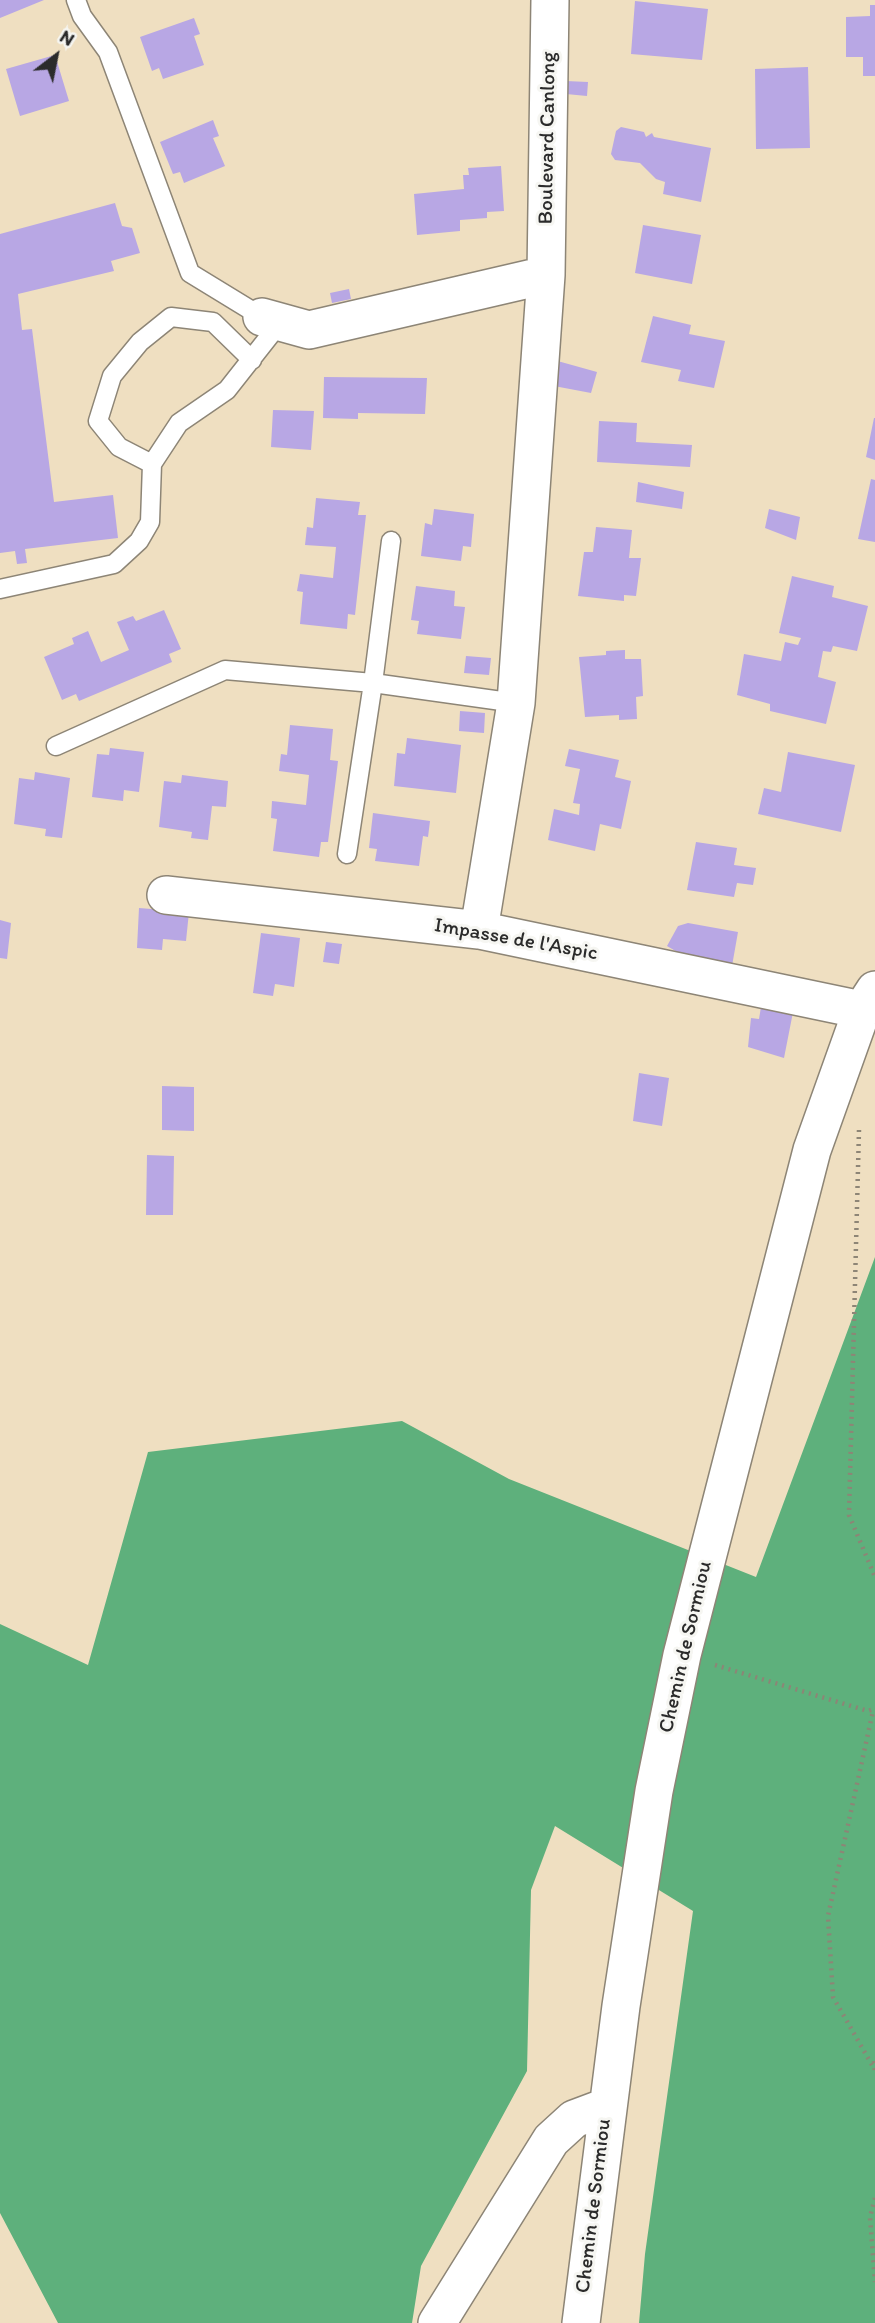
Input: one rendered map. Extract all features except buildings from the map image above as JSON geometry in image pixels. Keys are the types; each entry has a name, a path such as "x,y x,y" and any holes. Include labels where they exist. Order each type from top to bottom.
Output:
{"street":[{"name":"Boulevard Canlong","path":"479,930 516,703 547,275 550,0"},
{"path":"270,321 309,330 547,275"},
{"name":"Impasse de l'Aspic","path":"166,895 479,930 868,1000"},
{"name":"Chemin de Sormiou","path":"581,2323 606,2107 654,1791 682,1655 811,1150 868,1000"},
{"path":"437,2323 551,2140 574,2119 606,2107"}],"lane":[{"path":"0,589 114,564 139,541 150,522 152,464 179,423 227,390 251,360 270,321 190,273 108,52 82,16 76,0"},
{"path":"152,464 119,447 98,421 113,376 140,342 171,317 213,322 251,360"},
{"path":"346,854 373,683 391,541"},
{"path":"56,746 225,670 373,683 516,703"}],"path":[{"path":"859,1119 849,1515 875,1577"},
{"path":"682,1655 868,1711 874,1710 828,1916 834,1997 874,2063"},
{"path":"875,2054 875,2074"},
{"path":"875,2198 870,2217 875,2282"}],"green space":[{"path":"875,1257 875,2323 639,2323 645,2254 693,1911 555,1826 531,1890 527,2071 421,2266 412,2323 58,2323 0,2213 0,1624 88,1665 148,1452 402,1421 509,1479 756,1577"}]}
